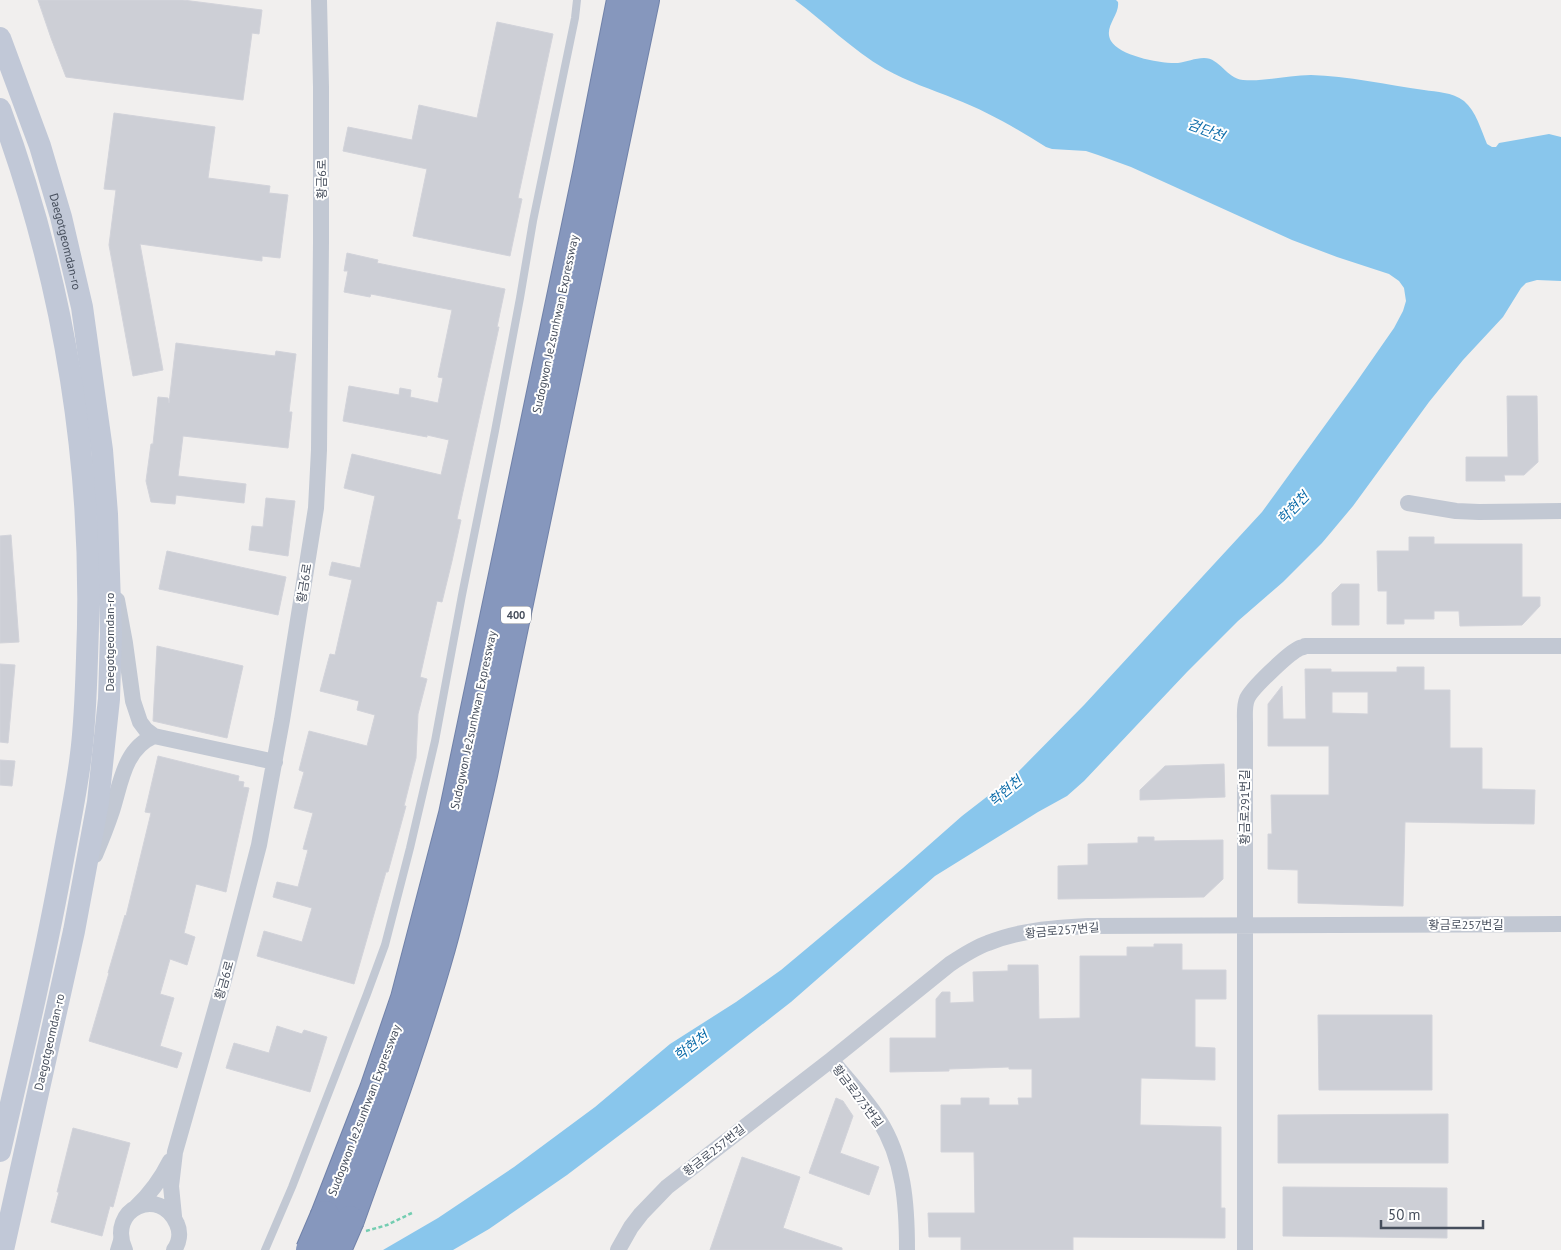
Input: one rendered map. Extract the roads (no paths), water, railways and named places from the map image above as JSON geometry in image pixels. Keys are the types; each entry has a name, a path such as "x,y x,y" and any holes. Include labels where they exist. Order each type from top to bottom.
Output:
{"highway":[{"name":"Sudogwon Je2sunhwan Expressway","path":"337,1250 337,1218 374,1089 403,1006 453,814 587,173 621,0"},
{"name":"Sudogwon Je2sunhwan Expressway","path":"310,1250 337,1218 397,1088 442,947 485,765 646,0"}],"main road":[{"name":"Daegotgeomdan-ro","path":"0,38 40,146 61,217 82,307 102,450 107,514 111,634 109,699 98,802 74,931 3,1250"},
{"name":"Daegotgeomdan-ro","path":"0,109 34,208 65,341 78,421 87,514 90,606 85,708 75,793 49,938 0,1151"}],"street":[{"name":"황금6로","path":"175,1152 248,890 266,814 316,508 319,450 321,242 319,0"},
{"path":"1408,502 1446,510 1479,512 1561,511"},
{"path":"108,559 123,627 133,701 140,722 154,736 275,762"},
{"name":"황금로291번길","path":"1245,1250 1244,925 1245,708 1247,700 1251,693 1288,656 1298,649 1314,646 1561,646"},
{"path":"83,882 112,812 126,764 137,746 154,736"},
{"name":"황금로257번길","path":"618,1250 640,1214 667,1187 950,964 970,951 1005,937 1050,928 1088,926 1561,924"},
{"name":"황금로273번길","path":"830,1060 879,1120 896,1157 906,1201 907,1250"},
{"path":"125,1250 121,1241 120,1230 126,1216 158,1184 175,1152"},
{"path":"174,1250 179,1238 179,1227 174,1216 171,1186 175,1152"},
{"path":"136,1207 154,1204 165,1208 174,1216"}],"lane":[{"path":"265,1250 292,1187 367,994 385,944 410,848 435,740 533,221 575,18 577,0"},
{"path":"114,1250 120,1230"}],"water":[{"path":"795,0 1116,0 1118,2 1117,12 1109,31 1111,41 1123,51 1142,58 1171,63 1201,58 1210,59 1219,64 1232,76 1243,80 1302,75 1325,76 1439,92 1455,96 1464,101 1472,110 1487,144 1492,147 1496,147 1499,143 1549,134 1561,137 1561,281 1537,280 1526,283 1521,288 1503,317 1463,360 1429,402 1353,506 1322,543 1283,582 1238,621 1084,781 1067,796 935,876 791,1002 567,1175 489,1229 453,1250 383,1250 438,1218 514,1167 595,1107 670,1044 736,1002 781,970 962,816 1015,775 1084,705 1262,512 1355,384 1394,328 1403,311 1406,301 1404,288 1399,281 1389,274 1292,240 1131,167 1086,151 1046,147 979,109 911,82 885,69 861,53"}],"water label":[{"name":"검단천","path":"1206,130"},
{"name":"학현천","path":"1293,508"},
{"name":"학현천","path":"1005,791"},
{"name":"학현천","path":"691,1046"}]}
